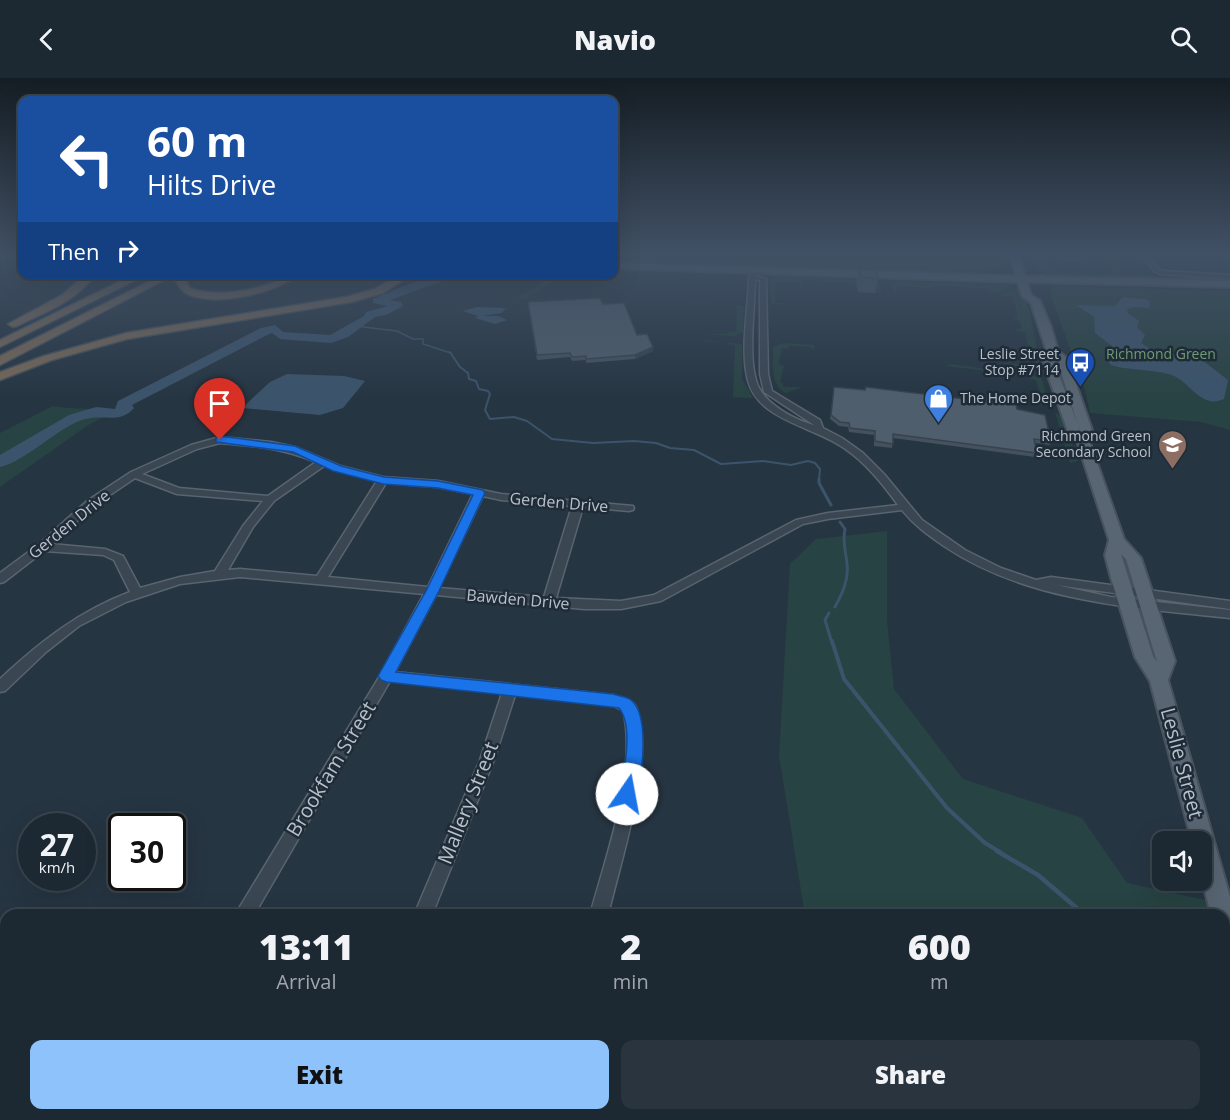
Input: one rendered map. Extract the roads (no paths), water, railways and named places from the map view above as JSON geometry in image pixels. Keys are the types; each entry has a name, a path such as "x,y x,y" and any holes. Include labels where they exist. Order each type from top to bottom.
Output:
{"highway":[{"path":"0,331 53,303"},
{"path":"0,344 85,303"},
{"path":"0,362 116,303"},
{"path":"0,376 48,358 126,336 331,303"}],"main road":[{"name":"Leslie Street","path":"1036,303 1053,353 1062,358 1071,383 1087,434 1083,440 1117,540 1133,558 1147,600 1166,661 1159,680"},
{"name":"Leslie Street","path":"1117,540 1113,555 1144,657 1159,680 1222,909"}],"street":[{"path":"752,303 751,367 753,384 761,396 777,409 802,424 821,430 867,461 925,529 960,554 1006,575 1051,591 1126,597 1230,614"},
{"path":"762,303 764,374 768,392 816,422 821,430"},
{"name":"Gerden Drive","path":"0,579 42,547 91,502 134,474 194,447 220,440 295,450 337,468 383,480 438,484 479,493 578,505 629,508"},
{"path":"220,573 248,526 270,499 323,462"},
{"path":"134,474 177,491 270,499"},
{"path":"321,580 383,480"},
{"name":"Brookfam Street","path":"248,909 386,676 432,591 479,493"},
{"path":"549,602 578,505"},
{"name":"Bawden Drive","path":"0,687 28,661 84,617 151,587 220,573 321,580 549,602 621,605 657,598 800,522 828,516 904,507"},
{"path":"42,547 105,552 119,558 137,593"},
{"path":"1147,600 1230,605"},
{"path":"386,676 619,701 631,711 635,744 633,773 600,909"},
{"name":"Mallery Street","path":"425,909 487,760 510,689"}],"water":[{"path":"1118,303 1150,303 1149,308 1127,309 1128,313 1139,321 1137,327 1145,335 1141,343 1152,350 1198,357 1228,380 1224,399 1210,401 1204,399 1170,374 1111,365 1106,359 1112,346 1095,333 1094,317 1076,305 1115,306"},
{"path":"477,307 506,309 501,313 482,316 498,316 507,320 495,324 475,318 478,316 463,311"},
{"path":"287,374 344,376 365,381 343,408 320,415 242,408 270,382"}],"waterway":[{"path":"0,462 74,418 96,411 118,414 127,408 122,406 123,404 265,331 275,329 280,335 331,339 344,334 369,318 370,314 382,313 397,306 397,304 388,303"},
{"path":"356,326 397,331 413,339 423,339 423,344 451,353"},
{"path":"451,353 460,367 468,373 469,379 476,381 479,389 488,391 490,394 485,410 490,419 514,417 527,421 552,439 593,443 634,441 694,450 721,464 763,461 791,465 808,461 815,463 820,469 819,480"},
{"path":"819,480 831,505"},
{"path":"835,607 847,576 845,529 840,522"},
{"path":"829,613 825,620 832,643"},
{"path":"832,641 844,679 947,808 985,843 1000,852"},
{"path":"997,851 1038,875 1078,909"}],"place":[{"name":"Leslie Street Stop #7114","path":"1080,388"},
{"name":"The Home Depot","path":"939,424"},
{"name":"Richmond Green Secondary School","path":"1172,470"}],"park label":[{"name":"Richmond Green","path":"1161,354"}]}
